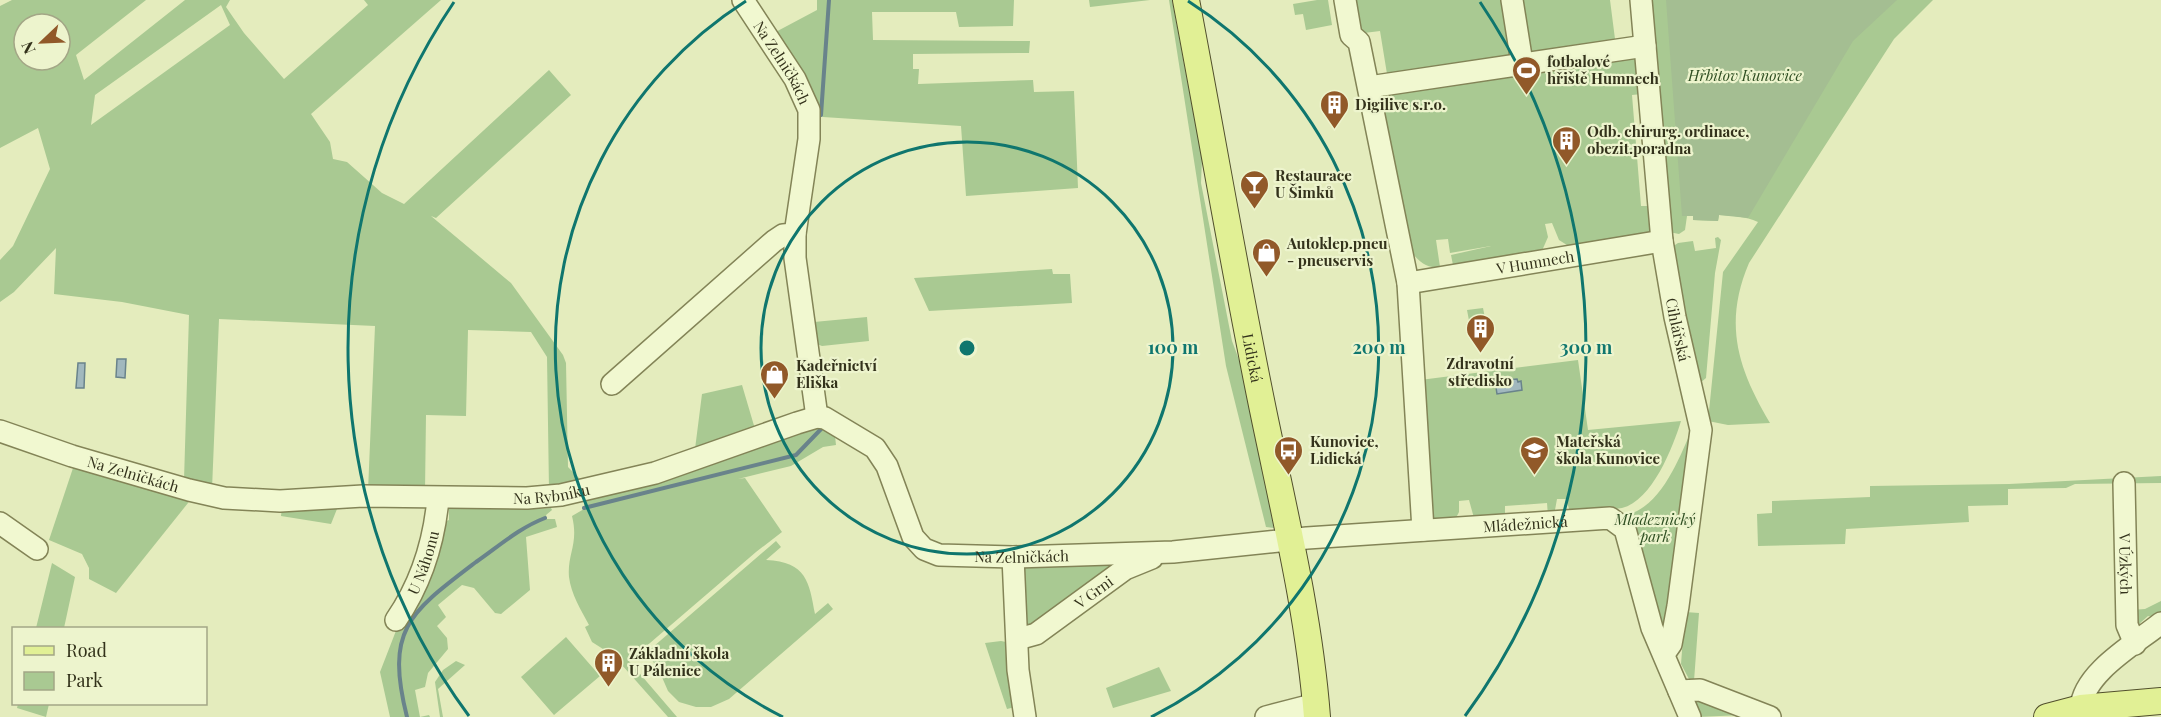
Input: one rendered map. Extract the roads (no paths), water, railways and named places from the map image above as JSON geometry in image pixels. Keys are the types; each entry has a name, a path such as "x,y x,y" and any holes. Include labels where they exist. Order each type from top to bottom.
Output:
{"main road":[{"name":"Lidická","path":"1186,0 1262,408 1291,540 1305,617 1317,711"},
{"path":"2047,717 2081,708 2161,700"}],"street":[{"name":"Na Zelničkách","path":"743,0 795,79 809,110 809,140 795,234 798,282 809,346 827,420 869,443 883,457 913,537 924,549 939,555 1013,557 1173,552 1291,540"},
{"path":"1345,0 1352,35 1359,42 1369,87 1407,283 1423,530"},
{"path":"1512,0 1522,63"},
{"name":"Cihlářská","path":"1641,0 1662,242 1685,367 1700,425 1701,438 1671,644 1660,645"},
{"path":"1369,87 1645,46"},
{"path":"622,381 774,242 783,235 795,234"},
{"name":"V Humnech","path":"1407,283 1662,242"},
{"name":"Na Rybníku","path":"268,501 363,496 438,499 527,498 595,489 827,420"},
{"name":"Na Zelničkách","path":"0,431 72,456 189,490 217,496 268,501"},
{"name":"V Úzkých","path":"2124,483 2127,625 2135,644"},
{"name":"U Náhonu","path":"396,620 418,582 436,518 438,499"},
{"name":"Mládežnická","path":"1291,540 1610,518 1619,522 1628,537 1660,645"},
{"path":"0,523 37,549"},
{"name":"V Grni","path":"1018,639 1036,634 1131,565 1173,552"},
{"path":"1013,557 1018,670 1025,717"},
{"path":"2081,708 2083,693 2090,680 2161,623"},
{"path":"1660,645 1690,717"},
{"path":"1679,691 1700,690 1770,717"},
{"path":"1266,717 1317,711"}],"water":[{"path":"117,359 126,359 125,378 116,377"},
{"path":"78,363 85,363 84,388 76,388"},
{"path":"1517,379 1518,382 1521,381 1522,390 1497,394 1495,381"}],"waterway":[{"path":"821,115 829,0"},
{"path":"584,508 796,455 823,427"},
{"path":"407,717 399,663 401,643 408,626 419,610 434,595 476,562 518,532 545,518"}],"place":[{"name":"fotbalové hřiště Humnech","path":"1526,96"},
{"name":"Digilive s.r.o.","path":"1334,130"},
{"name":"Odb. chirurg. ordinace, obezit.poradna","path":"1566,166"},
{"name":"Restaurace U Šimků","path":"1254,210"},
{"name":"Autoklep.pneu - pneuservis","path":"1266,278"},
{"name":"Zdravotní středisko","path":"1480,354"},
{"name":"Kadeřnictví Eliška","path":"775,400"},
{"name":"Kunovice, Lidická","path":"1289,476"},
{"name":"Mateřská škola Kunovice","path":"1535,476"},
{"name":"Základní škola U Pálenice","path":"608,688"}],"park label":[{"name":"Hřbitov Kunovice","path":"1745,75"},
{"name":"Mladeznický park","path":"1655,528"}]}
